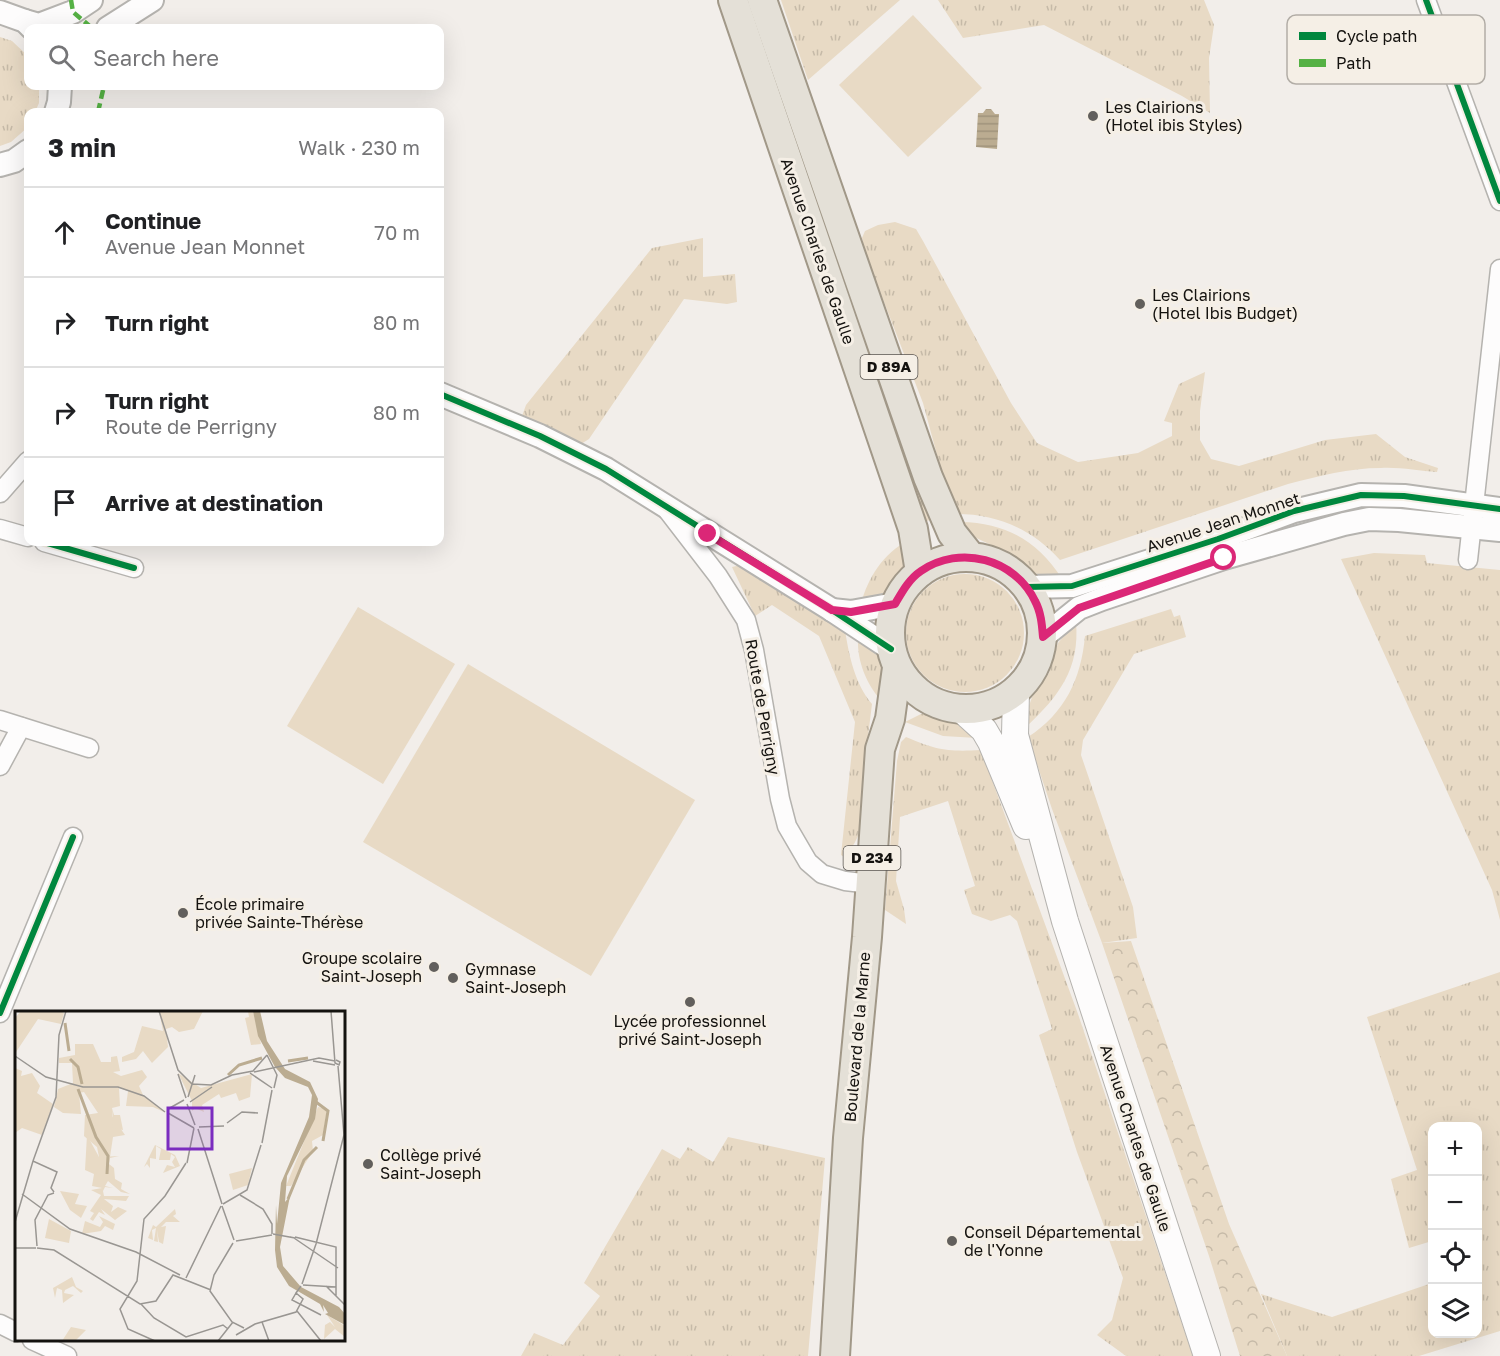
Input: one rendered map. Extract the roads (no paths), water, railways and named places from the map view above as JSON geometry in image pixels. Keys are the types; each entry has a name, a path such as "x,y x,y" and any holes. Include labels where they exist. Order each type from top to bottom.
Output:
{"main road":[{"name":"Avenue Charles de Gaulle","path":"733,0 913,529 920,572"},
{"name":"Avenue Charles de Gaulle","path":"762,0 928,477 952,533 971,557"},
{"path":"971,557 992,561 1012,572 1027,587 1036,602 1043,637 1039,658 1030,676 1016,692 991,705 962,710 930,701 911,687 894,659 890,626 895,604 905,586 920,572 944,560 971,557"},
{"name":"D 234","path":"890,719 894,659"},
{"name":"Avenue Charles de Gaulle","path":"1016,692 1015,735 1065,921 1207,1356"},
{"path":"890,719 930,701"},
{"name":"Avenue Charles de Gaulle","path":"962,710 984,730 991,742 1065,921"},
{"name":"Boulevard de la Marne","path":"835,1356 848,1138 871,884 880,749 890,719"}],"street":[{"path":"42,24 73,12 91,0"},
{"path":"114,24 152,0"},
{"path":"1426,0 1432,15"},
{"path":"13,15 36,24"},
{"path":"1457,84 1500,201"},
{"path":"57,108 60,90"},
{"path":"809,224 839,226"},
{"path":"1468,560 1471,516 1500,269"},
{"name":"Route de Perrigny","path":"444,396 577,454 832,610 894,659"},
{"path":"0,493 24,466"},
{"name":"Avenue Jean Monnet","path":"1027,587 1072,586 1294,512 1360,495 1404,496 1471,516 1500,530"},
{"name":"Route de Perrigny","path":"663,505 718,576 746,620 754,650 780,799 787,826 808,862 822,874 845,881 871,884"},
{"name":"Avenue Jean Monnet","path":"1043,637 1079,608 1101,599 1224,558 1312,532 1369,519 1399,520 1471,516 1500,509"},
{"path":"0,529 24,536"},
{"path":"58,546 134,568"},
{"path":"832,610 851,612 895,604"},
{"path":"0,720 89,748"},
{"path":"0,766 21,727"},
{"path":"0,1013 74,837"},
{"path":"0,1324 15,1332"},
{"path":"34,1341 67,1356"}],"place":[{"name":"Les Clairions (Hotel ibis Styles)","path":"1093,116"},
{"name":"Les Clairions (Hotel Ibis Budget)","path":"1140,304"},
{"name":"École primaire privée Sainte-Thérèse","path":"183,913"},
{"name":"Groupe scolaire Saint-Joseph","path":"434,967"},
{"name":"Gymnase Saint-Joseph","path":"453,978"},
{"name":"Lycée professionnel privé Saint-Joseph","path":"690,1002"},
{"name":"Collège privé Saint-Joseph","path":"368,1164"},
{"name":"Conseil Départemental de l'Yonne","path":"952,1241"}]}
